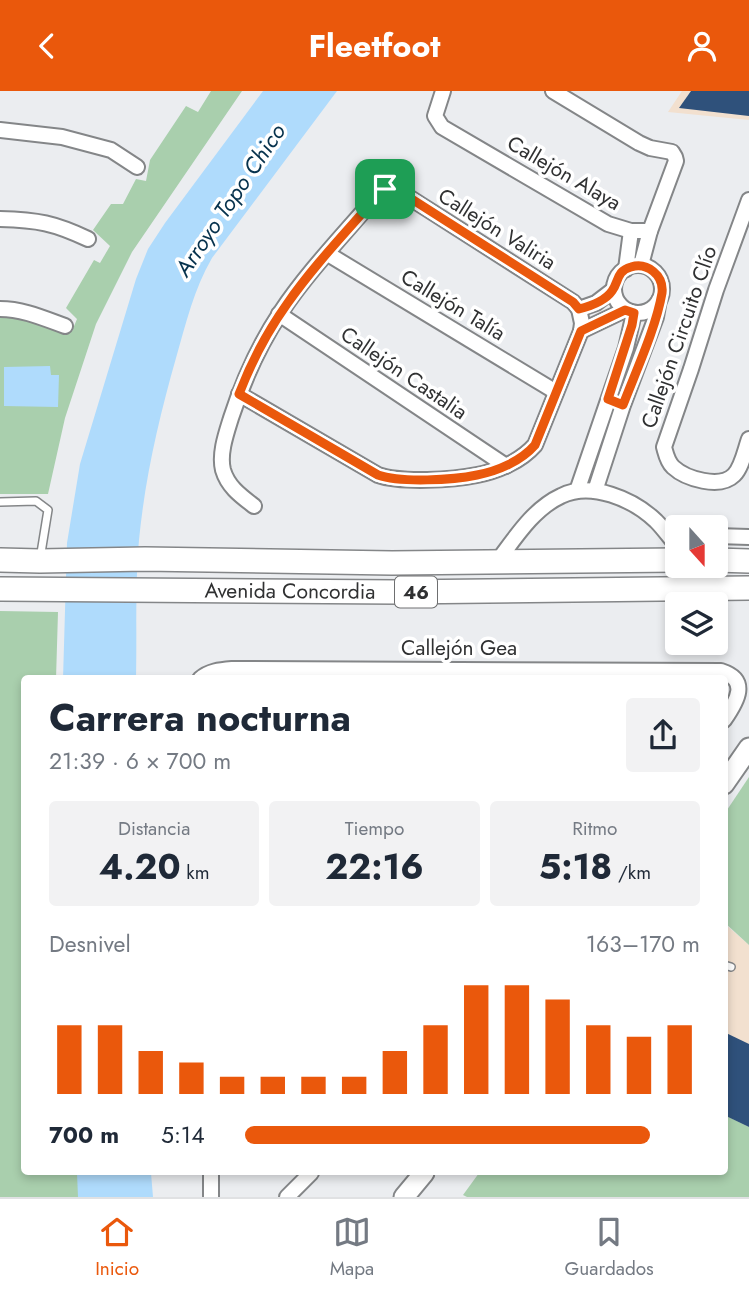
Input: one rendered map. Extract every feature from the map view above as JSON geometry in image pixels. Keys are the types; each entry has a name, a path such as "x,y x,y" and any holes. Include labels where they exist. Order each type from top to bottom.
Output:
{"main road":[{"path":"728,556 749,549"},
{"name":"Avenida Concordia","path":"0,560 145,559 318,563 665,560"},
{"path":"728,560 749,561"},
{"name":"Avenida Concordia","path":"0,589 398,592 747,588"}],"street":[{"name":"Callejón Alaya","path":"443,91 435,116 442,127 608,224 631,231 650,231"},
{"path":"553,91 639,143 674,154 676,161 650,231 641,265"},
{"path":"0,130 62,137 111,150 138,167"},
{"name":"Callejón Valiria","path":"328,254 380,193 389,188 396,189 573,302 579,309"},
{"name":"Callejón Circuito Clío","path":"749,200 664,447 673,467 683,474 706,482 725,480 736,473 749,439"},
{"path":"0,219 31,219 60,226 88,239"},
{"path":"626,269 631,231"},
{"path":"254,506 229,485 223,469 222,452 239,394 279,314 328,254"},
{"name":"Callejón Talía","path":"328,254 556,392"},
{"path":"239,394 372,473 388,478 428,480 477,475 506,466 521,458 535,445 581,331 579,309 596,303 613,290 620,274 626,269 641,265 655,272 662,286 656,317 595,491"},
{"path":"613,290 617,301 630,311"},
{"path":"581,331 630,311 647,311 659,300"},
{"path":"0,309 23,311 65,325"},
{"path":"577,491 626,348 630,311"},
{"name":"Callejón Castalia","path":"279,314 506,466"},
{"path":"608,399 623,405"},
{"path":"497,562 516,535 536,514 561,496 577,491 595,491 619,498 654,519 665,530"},
{"path":"728,536 749,537"},
{"name":"Callejón Gea","path":"208,675 232,669 547,674 721,671 733,674 740,684 738,701 728,715"},
{"path":"728,778 749,748"},
{"path":"211,1175 211,1197"},
{"path":"287,1197 309,1175"},
{"path":"404,1197 422,1175"}],"lane":[{"path":"0,502 36,501 48,510 40,561"}],"shaded area":[{"path":"682,91 749,91 749,120 668,112"},
{"path":"728,927 749,945 749,1127 728,1116"}],"green space":[{"path":"211,91 242,91 132,252 96,324 65,418 48,494 0,494 0,316 44,323 72,331 77,319 66,308 94,260 100,263 110,246 93,230 111,204 123,204 136,179 146,181 150,160 186,106 198,112"},
{"path":"0,611 58,612 56,675 21,675 21,1175 82,1175 84,1197 0,1197"},
{"path":"749,777 749,945 728,926 728,808"},
{"path":"728,1116 749,1127 749,1197 463,1195 478,1175 728,1175"}],"water":[{"name":"Arroyo Topo Chico","path":"263,91 337,91 212,258 191,307 164,403 145,494 138,557 136,675 63,675 67,543 80,464 136,279 148,249"},
{"path":"50,366 51,375 59,375 58,407 4,406 4,367"},
{"path":"77,1175 151,1175 153,1197 78,1197"}],"building":[{"path":"691,91 749,91 749,116 679,108"},
{"path":"728,1034 749,1044 749,1127 728,1117"}],"route":[{"path":"385,189 396,189 573,302 579,309 603,300 626,269 641,265 655,272 662,286 662,294 623,405 608,399 632,325 634,313 625,310 581,331 535,445 528,453 506,466 477,475 428,480 388,478 372,473 239,394 279,314 293,294 385,189"}]}
